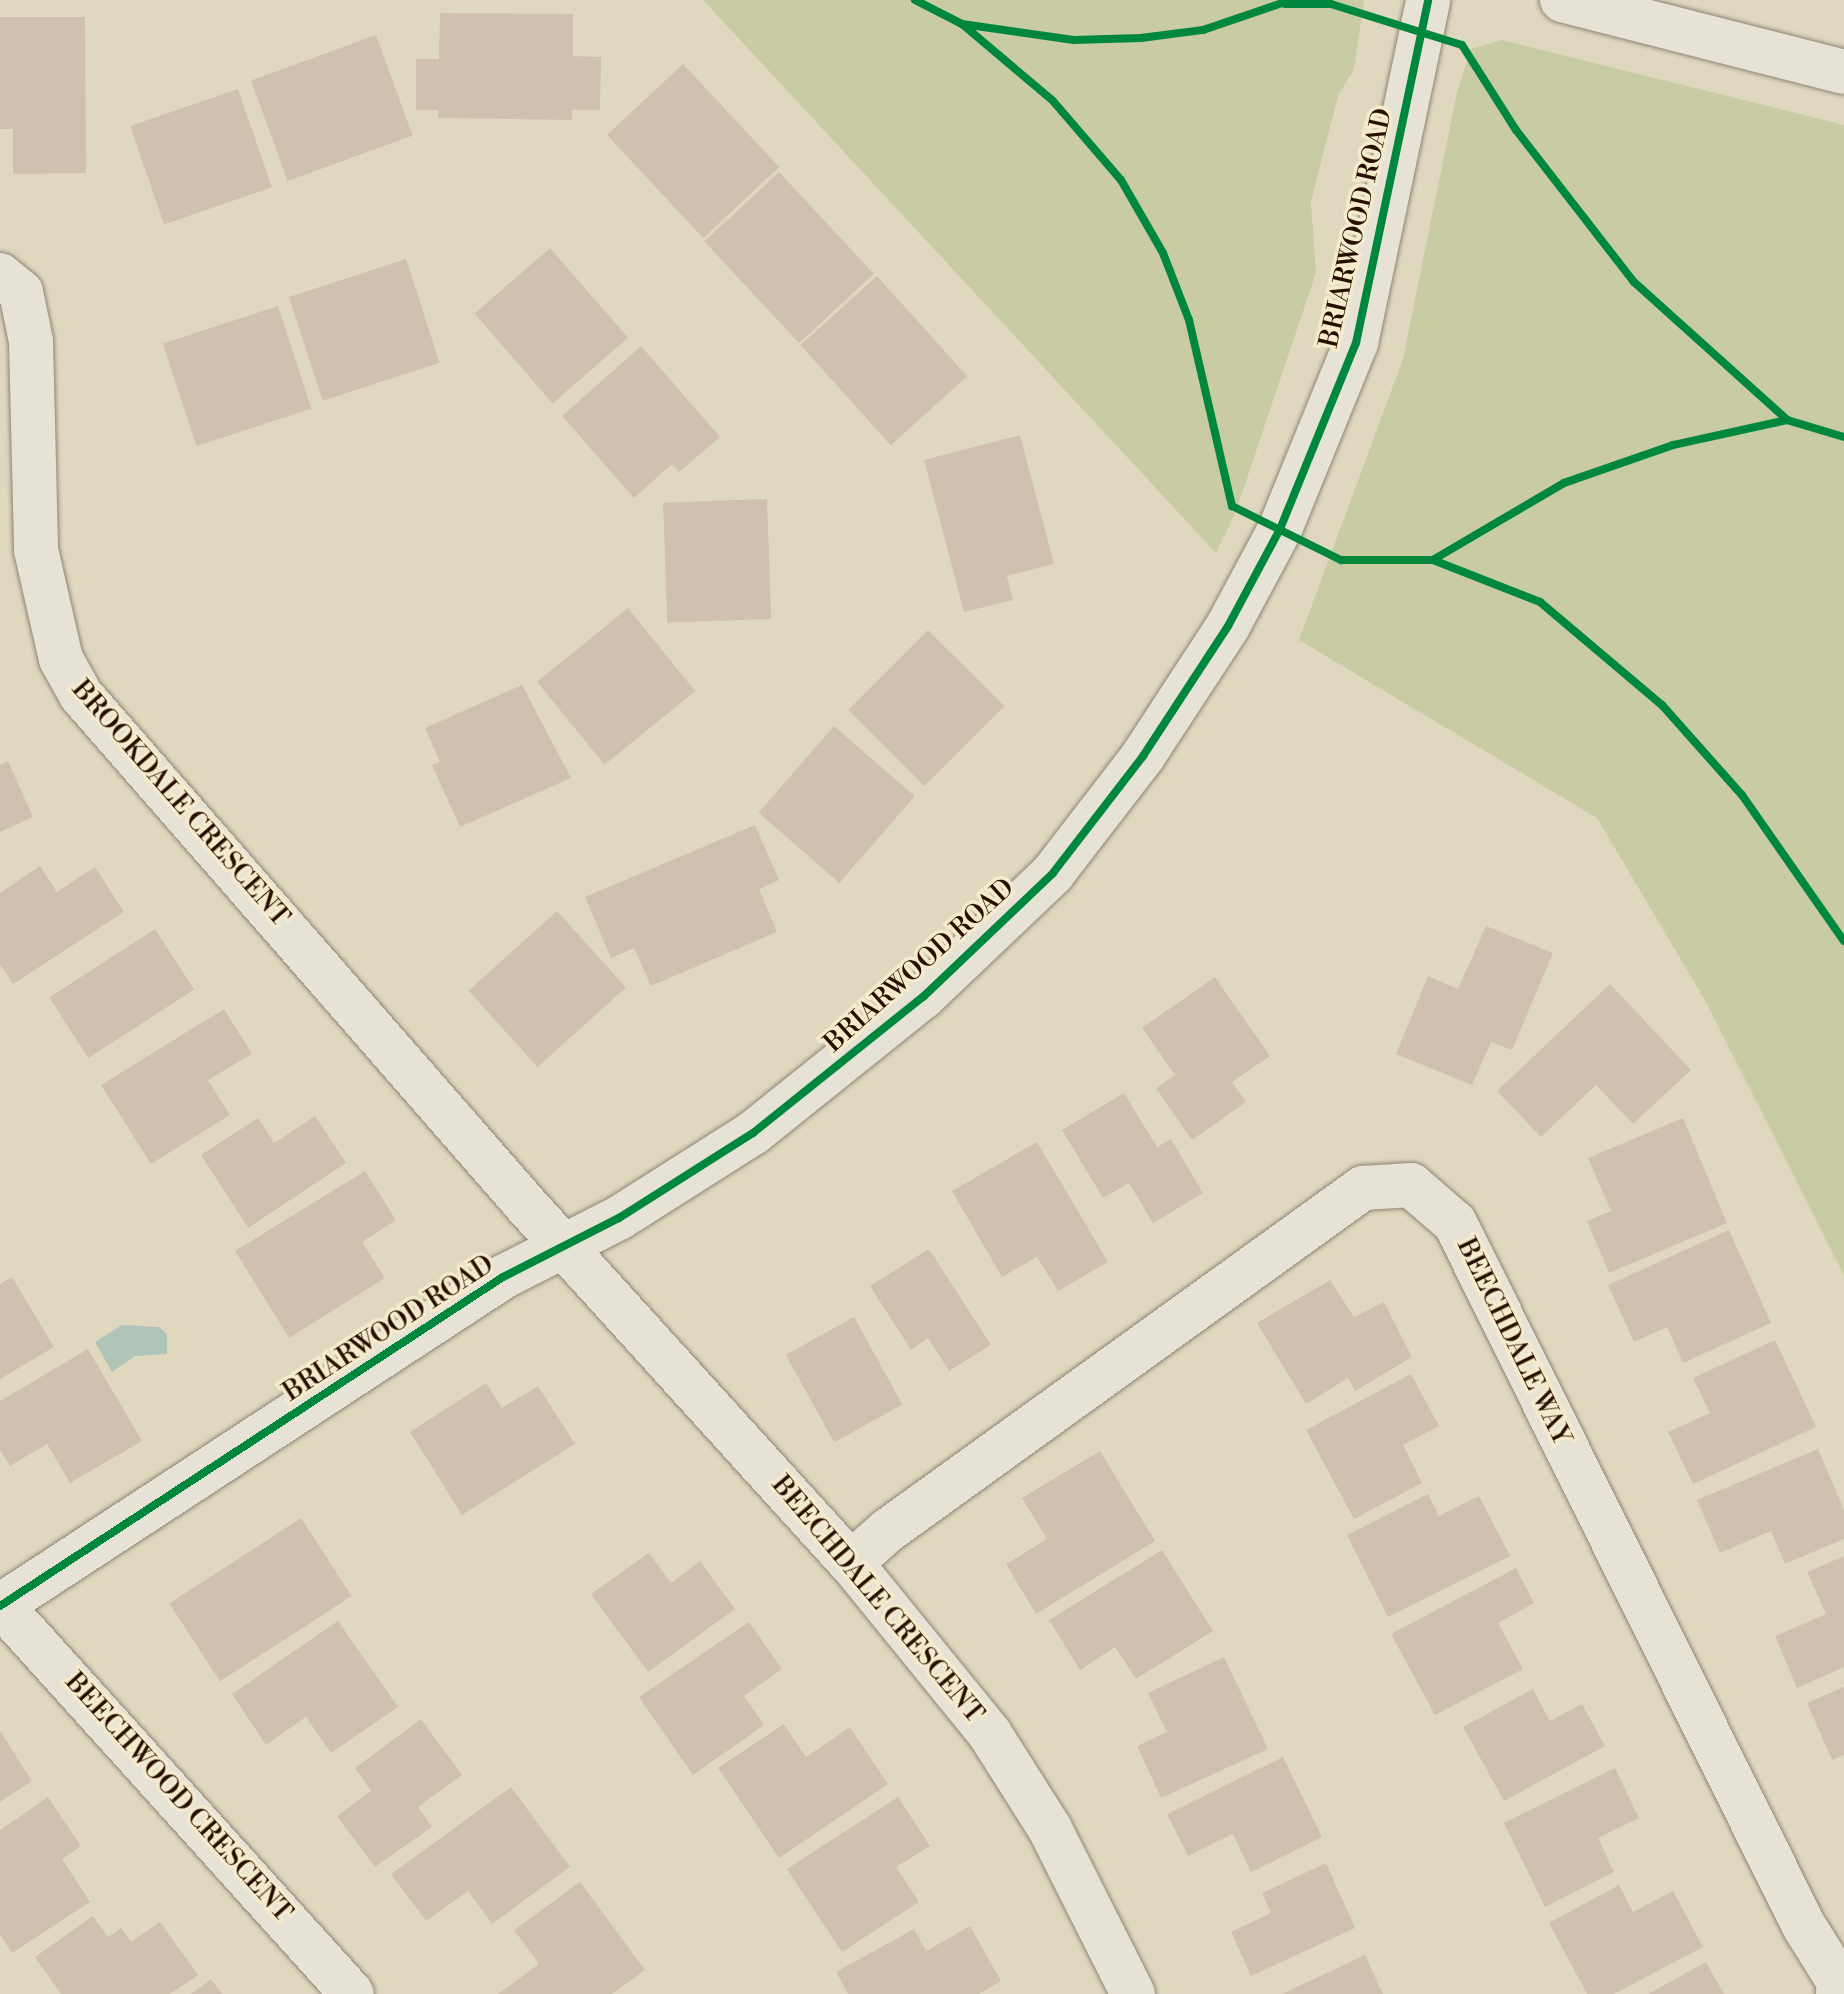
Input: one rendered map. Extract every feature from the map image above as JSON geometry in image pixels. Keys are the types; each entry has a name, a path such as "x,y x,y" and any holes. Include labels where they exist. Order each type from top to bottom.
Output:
{"street":[{"name":"BRIARWOOD ROAD","path":"0,1605 503,1277 564,1246 753,1133 923,997 1053,873 1143,756 1228,626 1280,529 1356,343 1428,0"},
{"path":"1562,0 1844,72"},
{"name":"BROOKDALE CRESCENT","path":"0,275 21,292 31,341 36,550 61,659 81,695 564,1246"},
{"name":"BEECHDALE WAY","path":"851,1563 1363,1188 1411,1185 1455,1223 1797,1912 1839,1982 1838,1994"},
{"name":"BEECHDALE CRESCENT","path":"564,1246 851,1563 990,1734 1050,1829 1133,1994"},
{"name":"BEECHWOOD CRESCENT","path":"0,1605 352,1994"}],"green space":[{"path":"703,0 1364,0 1354,69 1338,96 1311,202 1316,273 1235,514 1216,553"},
{"path":"1502,40 1844,125 1844,1275 1706,1002 1597,818 1299,640 1403,359 1457,92 1471,49"}],"shaded area":[{"path":"122,1325 159,1327 167,1334 167,1354 135,1356 112,1372 95,1342"}],"building":[{"path":"440,13 573,14 573,56 601,57 600,110 572,110 572,120 438,118 438,110 416,110 416,59 439,59"},
{"path":"0,17 85,17 86,173 13,174 13,129 0,129"},
{"path":"376,35 413,136 288,181 251,80"},
{"path":"683,64 779,167 703,238 607,135"},
{"path":"238,89 272,187 164,224 130,126"},
{"path":"779,172 874,274 799,343 704,242"},
{"path":"550,248 628,338 553,403 475,314"},
{"path":"406,259 440,363 323,401 289,297"},
{"path":"877,276 967,376 891,445 800,345"},
{"path":"278,306 311,409 196,446 163,343"},
{"path":"641,346 720,437 679,472 672,464 634,498 562,416"},
{"path":"1020,435 1054,564 1007,576 1013,600 964,612 924,460"},
{"path":"767,499 771,619 667,623 663,503"},
{"path":"628,608 695,691 604,765 537,682"},
{"path":"928,630 1004,706 924,786 848,710"},
{"path":"522,685 571,778 460,827 432,765 440,762 425,728"},
{"path":"834,726 915,796 839,883 759,813"},
{"path":"8,761 33,817 0,832 0,765"},
{"path":"755,825 779,880 759,889 777,932 651,986 634,948 611,958 585,897"},
{"path":"40,866 57,892 95,867 124,912 13,984 0,964 0,893"},
{"path":"557,911 626,988 537,1067 469,991"},
{"path":"1486,926 1553,953 1512,1050 1491,1042 1472,1085 1396,1054 1428,976 1458,989"},
{"path":"155,929 194,989 89,1058 49,998"},
{"path":"1215,977 1270,1056 1232,1082 1246,1102 1192,1140 1156,1088 1175,1075 1142,1028"},
{"path":"1610,984 1691,1070 1633,1124 1596,1085 1541,1137 1497,1091"},
{"path":"224,1009 252,1054 208,1080 230,1115 151,1164 101,1085"},
{"path":"1124,1093 1157,1147 1171,1139 1203,1193 1153,1223 1129,1183 1103,1198 1062,1130"},
{"path":"315,1116 346,1163 248,1228 201,1155 258,1118 274,1143"},
{"path":"1683,1118 1727,1223 1609,1273 1587,1221 1611,1211 1588,1158"},
{"path":"1037,1142 1108,1262 1058,1291 1037,1257 1002,1277 952,1191"},
{"path":"365,1171 396,1220 362,1242 385,1278 289,1338 235,1251"},
{"path":"1729,1230 1771,1323 1683,1363 1667,1327 1634,1342 1608,1285"},
{"path":"929,1249 991,1345 949,1371 928,1338 911,1350 870,1286"},
{"path":"12,1277 54,1347 0,1379 0,1284"},
{"path":"1330,1280 1354,1317 1384,1302 1412,1357 1355,1391 1348,1378 1306,1404 1257,1323"},
{"path":"854,1317 902,1404 834,1442 786,1355"},
{"path":"1775,1340 1816,1427 1693,1484 1668,1432 1710,1413 1693,1378"},
{"path":"88,1349 142,1441 70,1483 47,1444 10,1466 0,1450 0,1401"},
{"path":"1411,1374 1439,1426 1403,1445 1422,1483 1354,1519 1306,1430"},
{"path":"486,1383 502,1408 538,1386 575,1444 462,1515 410,1432"},
{"path":"1818,1449 1844,1510 1844,1539 1785,1564 1771,1531 1720,1553 1697,1500"},
{"path":"1100,1451 1155,1541 1036,1614 1006,1564 1047,1539 1022,1498"},
{"path":"1428,1494 1439,1516 1479,1496 1510,1556 1388,1617 1347,1535"},
{"path":"301,1518 352,1596 220,1682 169,1604"},
{"path":"1162,1550 1213,1631 1136,1679 1115,1647 1080,1670 1049,1620"},
{"path":"649,1553 671,1583 700,1561 735,1609 648,1672 591,1594"},
{"path":"1844,1556 1844,1667 1797,1688 1775,1636 1826,1614 1807,1572"},
{"path":"1516,1568 1534,1603 1498,1623 1523,1669 1435,1715 1391,1634"},
{"path":"338,1621 398,1707 331,1753 306,1717 266,1745 232,1694"},
{"path":"749,1622 782,1669 744,1696 764,1725 693,1775 639,1697"},
{"path":"1224,1657 1268,1749 1161,1798 1137,1746 1167,1732 1148,1693"},
{"path":"1844,1687 1844,1755 1832,1760 1807,1703"},
{"path":"1533,1689 1550,1721 1582,1704 1605,1746 1504,1801 1463,1727"},
{"path":"421,1719 462,1775 418,1807 432,1827 375,1867 337,1816 371,1791 355,1768"},
{"path":"784,1724 806,1757 850,1727 888,1784 779,1858 718,1768"},
{"path":"0,1731 32,1781 0,1802"},
{"path":"1283,1757 1322,1837 1251,1872 1233,1834 1188,1856 1167,1814"},
{"path":"1615,1768 1639,1818 1598,1838 1614,1872 1545,1907 1504,1823"},
{"path":"511,1787 570,1867 492,1924 468,1891 426,1921 391,1874"},
{"path":"48,1797 81,1846 62,1859 90,1902 12,1953 0,1935 0,1830"},
{"path":"898,1797 930,1846 896,1867 919,1902 842,1952 787,1869"},
{"path":"1326,1863 1355,1928 1251,1976 1231,1932 1271,1913 1262,1893"},
{"path":"580,1882 645,1970 612,1994 498,1994 539,1964 514,1930"},
{"path":"1619,1885 1633,1912 1673,1891 1703,1947 1614,1994 1587,1994 1549,1923"},
{"path":"93,1916 108,1937 121,1928 131,1942 160,1922 198,1975 170,1994 61,1994 35,1957"},
{"path":"970,1926 1001,1981 979,1994 848,1994 836,1972 914,1929 926,1951"},
{"path":"1365,1955 1383,1994 1282,1994"},
{"path":"1706,1962 1724,1994 1648,1994"},
{"path":"211,1979 222,1994 191,1994"}],"cycle path":[{"path":"915,0 962,24 1053,101 1121,180 1163,253 1189,320 1232,506 1341,560 1433,560"},
{"path":"962,24 1074,40 1141,38 1203,30 1291,0"},
{"path":"0,1606 503,1277 619,1218 753,1133 923,997 1053,873 1143,756 1228,626 1280,529 1356,343 1428,0"},
{"path":"1285,4 1331,4 1462,45 1516,130 1634,282 1787,420"},
{"path":"1844,437 1787,420 1673,445 1564,483 1433,560 1540,602 1662,705 1742,795 1844,941"}]}
